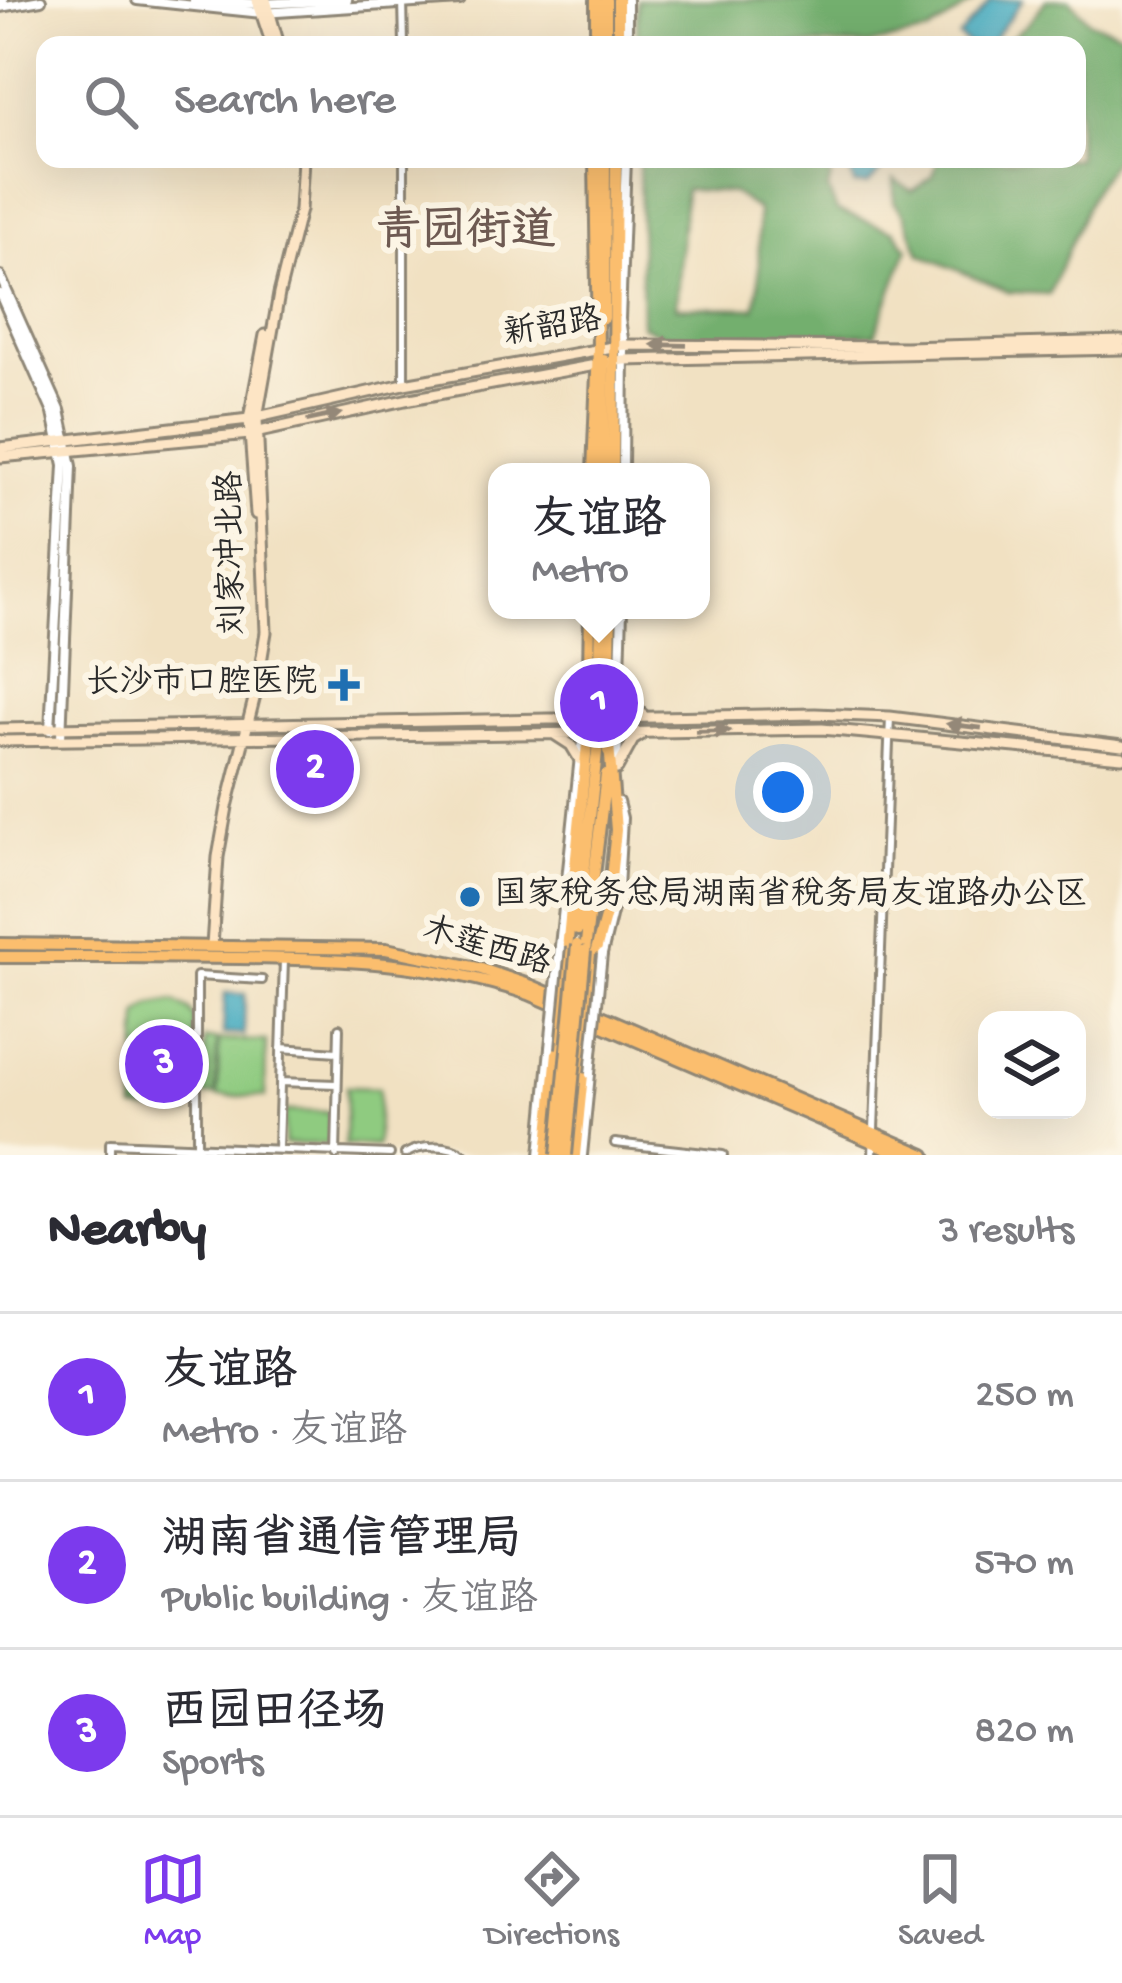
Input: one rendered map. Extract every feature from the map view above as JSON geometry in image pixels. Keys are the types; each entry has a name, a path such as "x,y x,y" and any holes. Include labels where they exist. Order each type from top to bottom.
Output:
{"main road":[{"path":"596,0 596,36"},
{"path":"606,0 606,36"},
{"path":"622,0 622,36"},
{"path":"263,6 272,36"},
{"name":"刘家冲北路","path":"211,946 218,857 261,631 253,419 300,210 300,168"},
{"path":"596,168 610,347"},
{"path":"605,168 610,347"},
{"path":"603,463 616,168"},
{"name":"新韶路","path":"64,445 254,433 609,363 1122,345"},
{"name":"新韶路","path":"0,453 253,419 404,384 610,347 1122,345"},
{"path":"594,463 609,363"},
{"path":"609,363 613,463"},
{"path":"570,1155 592,798 605,728 589,688 590,619"},
{"path":"601,619 605,728 616,818"},
{"path":"581,948 605,728 611,619"},
{"path":"561,721 589,688"},
{"path":"621,695 633,710 649,718"},
{"path":"244,731 554,734 649,718 890,717 1122,746"},
{"path":"0,729 56,734 561,721 646,732 822,729 890,733 1122,757"},
{"path":"544,1155 563,1005 581,772 605,728"},
{"path":"617,769 633,740 646,732"},
{"path":"0,741 56,734"},
{"path":"554,734 571,745 592,798"},
{"path":"570,1155 596,944 608,907 615,791"},
{"name":"木莲西路","path":"0,944 386,949 478,968 903,1155"},
{"name":"木莲西路","path":"0,957 389,961 477,976 563,1005"},
{"name":"木莲西路","path":"874,1143 925,1155"}],"street":[{"path":"1,3 41,0"},
{"path":"137,0 263,6 460,0"},
{"path":"194,0 263,6 347,0"},
{"path":"404,2 404,36"},
{"path":"404,168 404,384"},
{"path":"622,463 609,363 620,320 626,168"},
{"path":"0,276 60,410 64,445"},
{"path":"0,294 72,466 56,734"},
{"path":"544,1155 550,1048 581,772 621,695 622,619"},
{"path":"874,1143 890,717"},
{"path":"570,1155 590,1074 602,954 618,888 622,818 615,791 617,769 605,728"},
{"path":"278,1148 284,958"},
{"path":"196,1145 197,976 262,980"},
{"path":"335,1154 339,1028"},
{"path":"281,1048 338,1052"},
{"path":"280,1082 337,1084"},
{"path":"110,1155 110,1143 390,1155 432,1147 456,1149 464,1155"},
{"path":"615,1143 723,1155"}],"green space":[{"path":"637,0 977,0 928,33 913,36 637,36"},
{"path":"1046,0 1070,0 1090,22 1122,33 1122,148 1095,187 1049,294 1008,292 920,254 894,202 894,179 912,191 933,176 935,168 1086,168 1086,36 1013,36"},
{"path":"639,168 821,168 831,177 828,189 837,211 895,231 908,249 875,334 670,338 642,326","holes":["685,189 733,193 758,210 755,308 676,307"]},
{"path":"173,1001 195,1019 189,1113 135,1109 139,1014 149,1006"},
{"path":"205,1039 217,1040 215,1095 203,1095"},
{"path":"219,1040 266,1041 265,1097 218,1096"},
{"path":"346,1087 379,1088 377,1146 345,1145"},
{"path":"284,1111 330,1112 330,1144 284,1144"}],"water":[{"path":"991,0 1023,0 996,36 960,36"},
{"path":"849,168 883,168 868,184 854,185"},
{"path":"225,993 245,994 244,1035 223,1034"}],"place":[{"name":"长沙市口腔医院","path":"344,685"},
{"name":"友谊路","path":"599,703"},
{"name":"湖南省通信管理局","path":"315,769"},
{"name":"国家税务总局湖南省税务局友谊路办公区","path":"470,897"},
{"name":"西园田径场","path":"164,1064"}],"district":[{"name":"青园街道","path":"466,234"}]}
